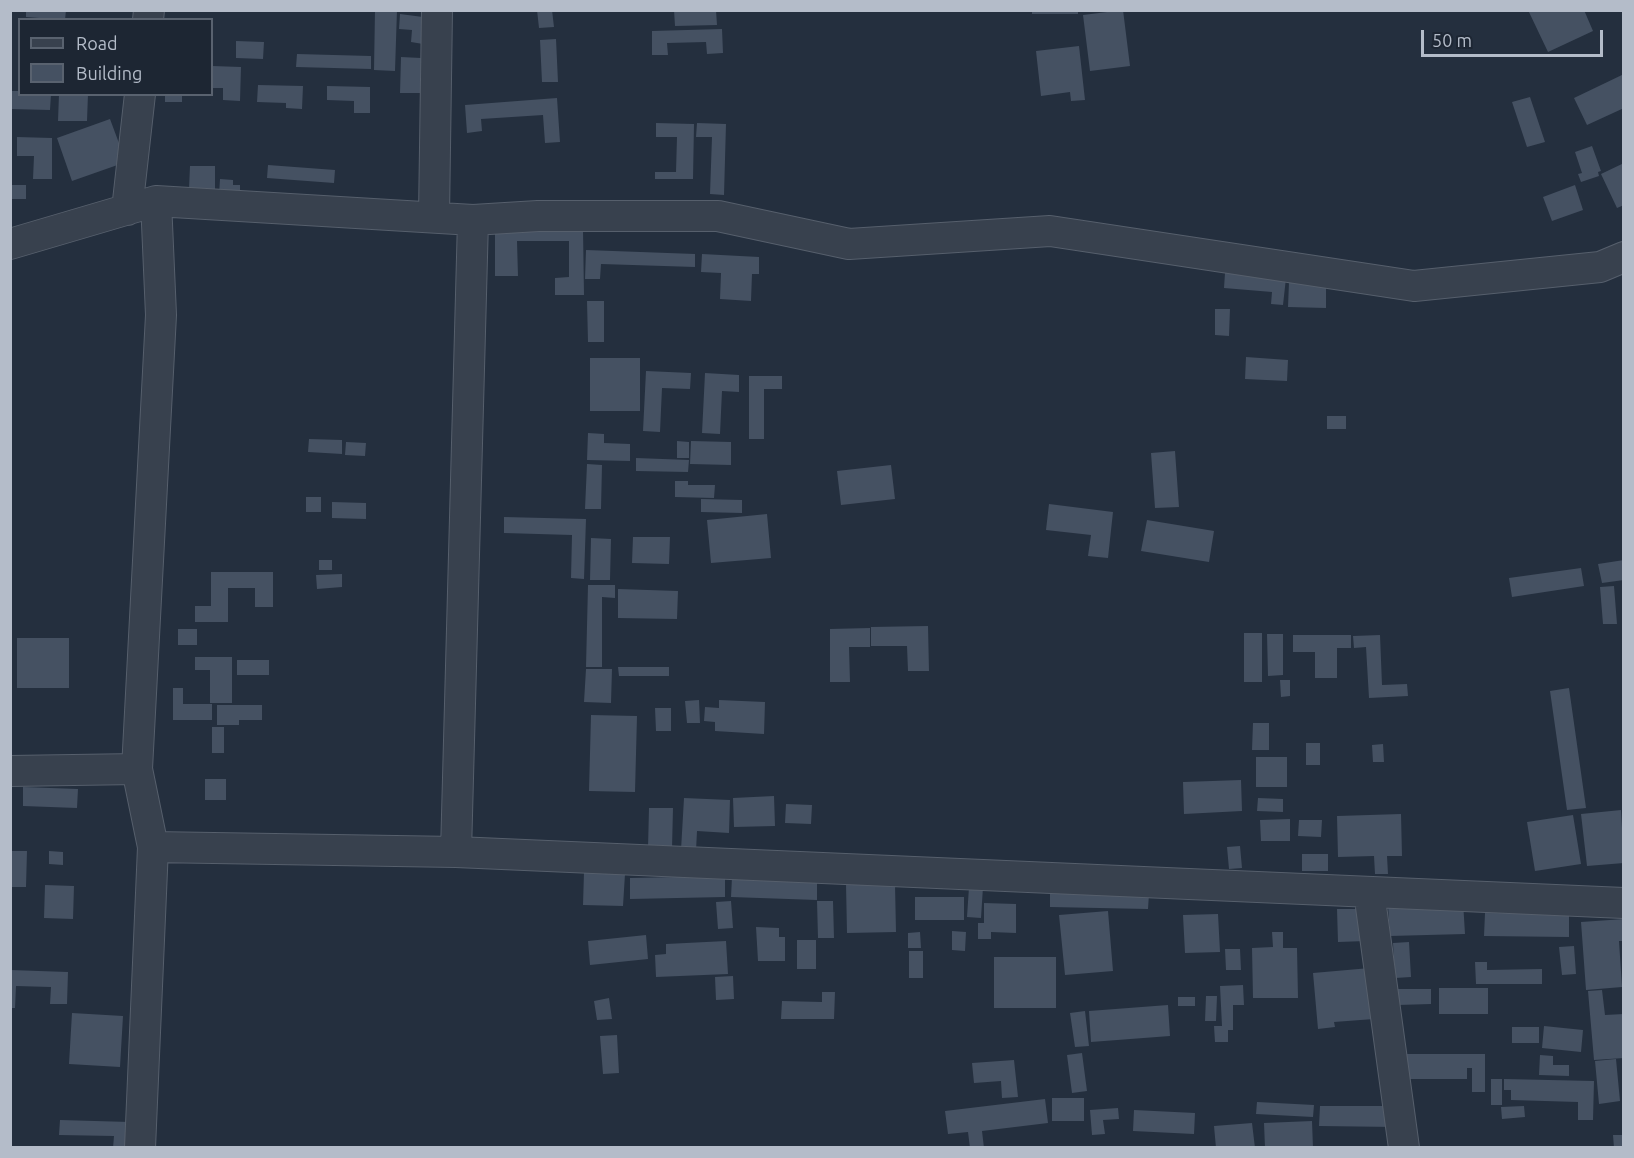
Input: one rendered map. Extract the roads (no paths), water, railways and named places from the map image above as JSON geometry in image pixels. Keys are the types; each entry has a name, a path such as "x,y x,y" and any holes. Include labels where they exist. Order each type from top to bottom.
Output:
{"street":[{"path":"434,216 438,10"},
{"path":"127,210 140,96"},
{"path":"140,1148 153,848 137,769 161,315 156,201"},
{"path":"10,244 156,201 473,220 537,216 718,216 849,244 1050,231 1414,286 1600,267 1623,257"},
{"path":"456,852 473,220"},
{"path":"10,771 137,769"},
{"path":"153,848 456,852 1623,903"},
{"path":"1369,892 1404,1148"}]}
